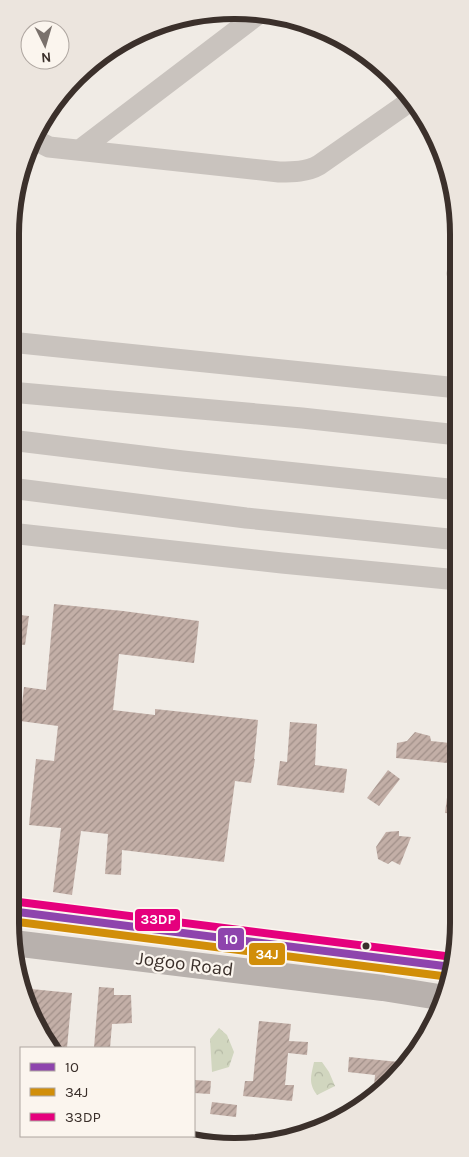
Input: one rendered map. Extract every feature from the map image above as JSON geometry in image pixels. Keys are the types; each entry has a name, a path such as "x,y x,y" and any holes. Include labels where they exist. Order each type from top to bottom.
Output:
{"main road":[{"name":"Jogoo Road","path":"19,912 446,966"},
{"name":"Jogoo Road","path":"20,944 383,988 437,997"}],"street":[{"path":"81,149 251,19"},
{"path":"40,142 49,147 279,172 303,171 319,165 407,104"},
{"path":"19,343 450,387"},
{"path":"19,393 302,418 450,434"},
{"path":"19,441 183,461 450,489"},
{"path":"19,489 246,518 450,539"},
{"path":"19,534 450,579"}],"green space":[{"path":"219,1028 227,1035 234,1052 229,1067 212,1072 210,1039"},
{"path":"314,1062 322,1062 335,1086 317,1095 311,1083"}],"building":[{"path":"54,604 199,621 194,663 119,654 113,710 155,715 155,709 258,720 251,783 235,781 224,862 122,850 121,875 105,874 108,834 81,831 72,895 53,892 61,828 29,825 36,759 54,761 58,726 20,721 24,687 46,690"},
{"path":"19,615 29,616 25,645 19,644"},
{"path":"19,668 22,668 19,698"},
{"path":"290,722 317,724 315,765 347,769 344,793 277,785 280,761 287,762"},
{"path":"415,732 430,736 431,741 450,743 450,757 448,757 447,763 396,758 397,743 407,741"},
{"path":"388,770 400,779 379,806 367,798"},
{"path":"448,790 450,790 450,813 445,813"},
{"path":"399,831 399,836 411,837 400,865 392,861 388,864 378,859 376,847 386,832"},
{"path":"99,987 114,988 114,995 131,995 132,1023 112,1024 110,1047 94,1047"},
{"path":"29,989 72,993 67,1047 58,1047 41,1018"},
{"path":"259,1021 291,1024 289,1041 308,1042 307,1055 288,1053 285,1085 294,1085 292,1101 243,1096 245,1081 253,1081"},
{"path":"349,1057 399,1062 374,1088 375,1075 348,1072"},
{"path":"195,1080 211,1081 210,1094 195,1093"},
{"path":"212,1102 237,1105 236,1117 210,1114"}],"transit line":[{"name":"33DP","path":"19,902 447,956"},
{"name":"10","path":"19,912 446,966"},
{"name":"34J","path":"19,922 443,976"}]}
